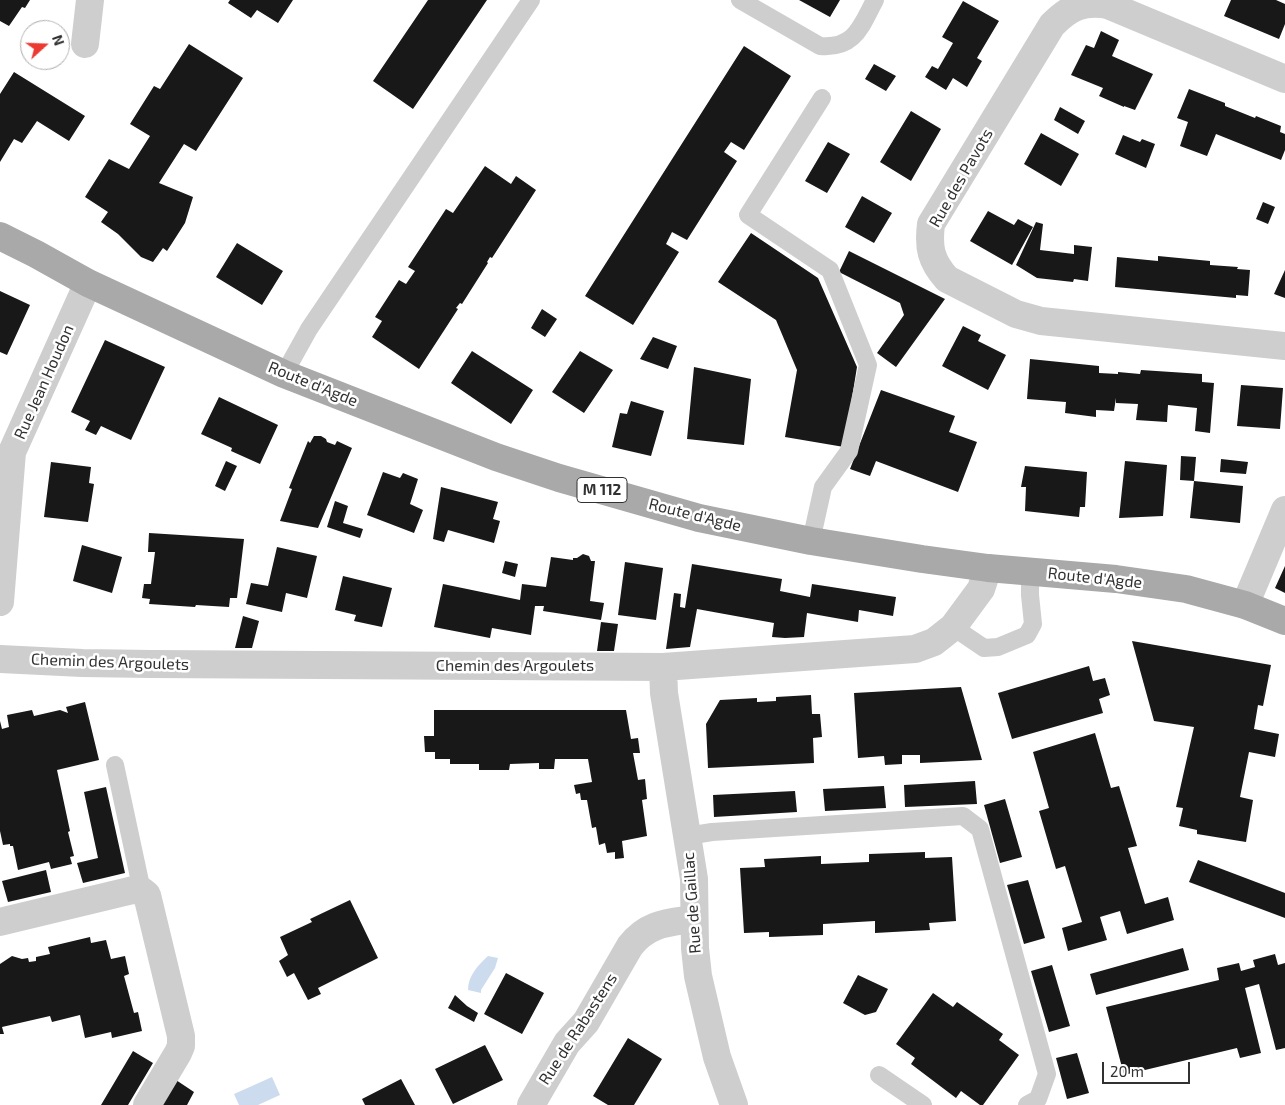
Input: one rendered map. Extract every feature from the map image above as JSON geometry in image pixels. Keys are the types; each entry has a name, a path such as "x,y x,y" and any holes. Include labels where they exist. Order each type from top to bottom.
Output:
{"main road":[{"name":"Route d'Agde","path":"0,236 88,284 284,374 496,457 559,478 699,518 811,541 988,568 1116,579 1186,589 1245,605 1285,621"}],"street":[{"path":"85,44 90,0"},
{"name":"Rue des Pavots","path":"1285,79 1108,5 1096,3 1074,8 1063,14 1052,25 931,224 929,240 931,255 937,269 947,279 1028,319 1285,346"},
{"name":"Rue Jean Houdon","path":"0,602 6,452 88,284"},
{"path":"1245,605 1285,510"},
{"name":"Chemin des Argoulets","path":"0,658 82,663 663,667 915,648 934,642 954,627 981,589 988,568"},
{"name":"Rue de Gaillac","path":"663,667 664,693 694,878 694,919 698,976 717,1057 734,1105"},
{"path":"0,922 133,890 142,891 146,895 181,1036 181,1046 178,1053 147,1105"},
{"name":"Rue de Rabastens","path":"530,1102 566,1043 586,1022 630,946 639,934 650,928 694,919"}],"lane":[{"path":"284,374 314,321 531,0"},
{"path":"740,0 820,46 830,46 848,41 857,33 875,0"},
{"path":"811,541 823,487 849,451 868,366 830,270 748,215 822,98"},
{"path":"954,627 984,648 998,647 1027,635 1033,624 1030,571"},
{"path":"115,765 142,891"},
{"path":"687,836 712,832 962,816 980,829 1047,1074 1038,1099 1027,1105"},
{"path":"879,1075 923,1105"}],"water":[{"path":"488,956 498,958 495,968 481,993 468,990 472,975"},
{"path":"272,1077 280,1095 258,1105 239,1105 234,1094"}],"building":[{"path":"0,0 30,0 25,8 22,7 9,26 0,21"},
{"path":"230,0 293,0 278,23 257,10 251,18 228,3"},
{"path":"428,0 487,0 413,109 373,81"},
{"path":"799,0 840,0 830,17"},
{"path":"1231,0 1276,0 1285,4 1285,24 1279,39 1224,16"},
{"path":"963,1 999,21 977,58 982,61 967,87 953,78 946,90 925,77 932,66 938,69 953,43 942,37"},
{"path":"1101,31 1119,40 1112,56 1153,74 1135,110 1099,96 1103,88 1071,75 1086,45 1094,48"},
{"path":"189,44 243,78 196,151 184,144 159,183 193,197 185,223 167,251 163,248 153,262 141,257 118,234 101,222 108,212 85,197 109,159 129,169 150,136 130,124 154,86 160,89"},
{"path":"744,46 791,76 744,150 731,142 724,152 737,161 687,240 672,232 666,244 679,252 633,325 585,296"},
{"path":"874,64 896,76 886,91 865,79"},
{"path":"14,72 85,116 69,141 37,121 22,143 14,139 0,162 0,94"},
{"path":"1189,89 1225,103 1225,106 1281,126 1280,132 1285,134 1285,150 1281,160 1216,134 1207,156 1180,146 1188,122 1177,118"},
{"path":"1060,107 1085,121 1078,134 1054,120"},
{"path":"911,111 941,129 911,181 880,162"},
{"path":"1041,133 1079,154 1061,186 1024,164"},
{"path":"1123,135 1140,142 1142,139 1155,144 1146,168 1115,154"},
{"path":"828,142 850,154 827,193 805,181"},
{"path":"485,166 511,184 516,176 536,190 492,258 490,257 462,304 460,303 456,308 458,309 419,369 372,337 382,321 375,317 399,280 406,284 415,271 408,267 446,209 453,213"},
{"path":"862,196 892,213 874,243 845,227"},
{"path":"1263,202 1275,207 1268,224 1256,219"},
{"path":"988,211 1014,225 1018,219 1033,227 1012,265 970,241"},
{"path":"1036,222 1043,224 1040,250 1074,254 1074,245 1092,247 1088,281 1074,279 1073,282 1037,278 1016,265"},
{"path":"751,233 818,278 857,367 844,447 785,437 797,370 776,320 718,282"},
{"path":"237,243 283,271 262,305 216,277"},
{"path":"849,251 945,299 896,367 877,353 904,315 900,303 839,272"},
{"path":"1158,256 1210,261 1210,265 1250,270 1248,296 1236,295 1236,298 1115,287 1117,257 1158,261"},
{"path":"1285,270 1285,298 1274,294"},
{"path":"0,291 30,305 7,355 0,352"},
{"path":"542,309 557,319 545,337 531,328"},
{"path":"963,326 981,335 978,341 1006,355 988,390 942,366"},
{"path":"653,337 677,346 668,369 640,359"},
{"path":"105,340 165,367 131,440 101,426 96,435 85,430 90,421 71,412"},
{"path":"472,351 533,390 511,424 451,383"},
{"path":"580,351 613,370 584,413 552,392"},
{"path":"1030,359 1099,366 1099,373 1140,374 1141,370 1202,374 1202,382 1214,383 1210,433 1195,431 1197,408 1168,405 1167,422 1136,420 1138,404 1116,403 1116,398 1114,411 1096,410 1096,417 1065,413 1066,402 1027,399"},
{"path":"694,367 751,379 744,445 687,439"},
{"path":"1241,385 1283,388 1280,429 1237,426"},
{"path":"881,390 955,416 949,432 977,442 958,492 876,461 870,476 850,469"},
{"path":"219,397 278,425 260,464 231,451 232,448 201,434"},
{"path":"631,401 664,411 651,456 612,447 620,413 627,414"},
{"path":"314,436 321,436 327,442 335,445 337,441 352,448 318,528 280,521 292,489 289,488 308,441 310,443"},
{"path":"1181,456 1196,457 1194,481 1180,480"},
{"path":"1221,459 1248,462 1246,474 1220,472"},
{"path":"226,461 237,466 225,491 215,486"},
{"path":"1125,461 1167,465 1163,516 1119,518"},
{"path":"51,462 91,467 89,483 94,484 88,522 44,517"},
{"path":"1025,466 1087,472 1085,507 1080,507 1079,517 1025,511 1026,487 1021,487"},
{"path":"383,472 400,478 403,473 418,479 410,504 423,510 414,533 367,515"},
{"path":"1194,481 1243,486 1240,523 1190,518"},
{"path":"441,487 498,502 493,519 500,521 494,543 448,530 444,542 433,539"},
{"path":"335,501 348,506 343,523 363,529 360,538 327,527"},
{"path":"149,533 244,539 237,598 230,598 229,607 149,604 150,599 142,598 144,584 151,584 155,552 148,552"},
{"path":"82,545 122,557 112,593 73,581"},
{"path":"277,547 317,556 307,598 286,593 282,612 246,604 251,583 268,586"},
{"path":"583,554 589,556 591,561 595,561 590,601 604,603 601,620 543,611 544,606 535,606 531,635 492,628 490,638 434,627 443,584 520,600 522,584 546,587 551,557 573,560 573,558"},
{"path":"505,561 518,564 515,577 502,573"},
{"path":"625,562 663,568 656,620 618,615"},
{"path":"692,564 782,579 780,591 810,597 812,584 896,597 893,616 859,610 858,622 807,613 804,637 785,638 772,637 774,623 697,609 690,647 666,649 674,593 681,594 680,607 685,608"},
{"path":"1285,566 1285,593 1275,588"},
{"path":"343,576 392,588 382,627 354,621 356,615 335,610"},
{"path":"243,616 259,621 252,648 235,648"},
{"path":"601,622 618,624 614,651 597,651"},
{"path":"1132,641 1271,665 1263,706 1258,705 1254,729 1279,734 1275,757 1249,752 1240,797 1253,800 1246,842 1197,834 1197,830 1179,826 1183,808 1176,807 1194,727 1154,721"},
{"path":"1089,666 1093,681 1105,678 1110,695 1099,699 1103,713 1012,739 998,693"},
{"path":"961,687 982,760 920,763 920,755 902,755 902,764 885,765 884,756 858,758 854,693"},
{"path":"811,695 812,714 820,714 822,737 813,738 814,763 708,768 706,724 720,700 757,698 757,702 776,701 776,697"},
{"path":"85,702 99,760 57,770 74,856 70,857 72,864 51,869 49,862 18,870 13,846 10,846 10,844 3,845 0,831 0,721 2,729 9,727 7,715 32,710 34,716 60,710 68,713 66,707"},
{"path":"434,710 626,710 631,739 638,738 640,753 633,753 638,780 645,779 647,799 642,800 647,836 622,841 624,858 615,859 615,852 607,853 605,843 599,845 596,827 592,828 587,800 581,800 580,793 576,794 574,785 592,782 588,759 555,759 554,769 539,769 539,763 510,764 509,770 479,770 479,764 450,764 450,759 435,759 435,752 425,752 424,736 434,736"},
{"path":"1095,733 1111,788 1119,786 1137,846 1128,848 1145,904 1168,897 1174,920 1127,934 1120,911 1100,917 1107,940 1068,951 1062,928 1082,922 1065,866 1056,869 1039,811 1049,808 1033,752"},
{"path":"975,781 977,804 905,807 904,785"},
{"path":"884,786 886,808 825,811 823,789"},
{"path":"106,787 125,873 83,883 77,863 98,858 84,792"},
{"path":"795,791 797,812 714,817 713,795"},
{"path":"1005,799 1022,857 1000,863 984,805"},
{"path":"925,852 925,858 952,857 956,921 929,923 930,930 875,933 875,921 823,924 823,935 769,937 769,932 744,933 740,868 765,867 764,859 821,856 821,864 869,862 869,854"},
{"path":"1198,860 1285,893 1285,918 1189,882"},
{"path":"46,870 51,892 8,902 2,881"},
{"path":"1028,880 1045,938 1024,944 1007,885"},
{"path":"350,900 378,958 318,988 321,994 308,1000 294,973 287,977 279,961 288,955 280,937 312,922 310,919"},
{"path":"90,937 91,943 106,940 111,959 125,956 129,974 124,976 134,1013 138,1012 142,1031 112,1038 111,1032 85,1038 80,1015 52,1022 50,1016 2,1027 4,1034 0,1034 0,964 12,956 22,959 28,958 29,962 36,961 36,957 50,954 48,947"},
{"path":"1183,948 1189,970 1096,995 1090,974"},
{"path":"1275,954 1278,965 1285,963 1285,1048 1276,1050 1259,984 1245,988 1261,1053 1240,1058 1237,1048 1124,1075 1106,1007 1219,980 1217,968 1239,963 1241,971 1255,967 1253,960"},
{"path":"1052,965 1070,1026 1049,1032 1031,971"},
{"path":"506,973 544,993 522,1034 484,1014"},
{"path":"858,975 888,989 876,1012 865,1015 843,1003"},
{"path":"933,993 953,1007 957,1002 1003,1034 999,1040 1019,1055 983,1105 980,1105 961,1091 956,1098 911,1064 915,1058 896,1044"},
{"path":"455,995 478,1013 474,1022 448,1008"},
{"path":"628,1038 662,1059 634,1105 608,1105 593,1096"},
{"path":"485,1045 503,1080 453,1104 435,1069"},
{"path":"133,1051 153,1063 128,1105 101,1105"},
{"path":"1077,1053 1089,1093 1067,1099 1056,1058"},
{"path":"401,1079 415,1105 365,1105 362,1099"},
{"path":"176,1080 194,1092 187,1105 161,1105"}]}
